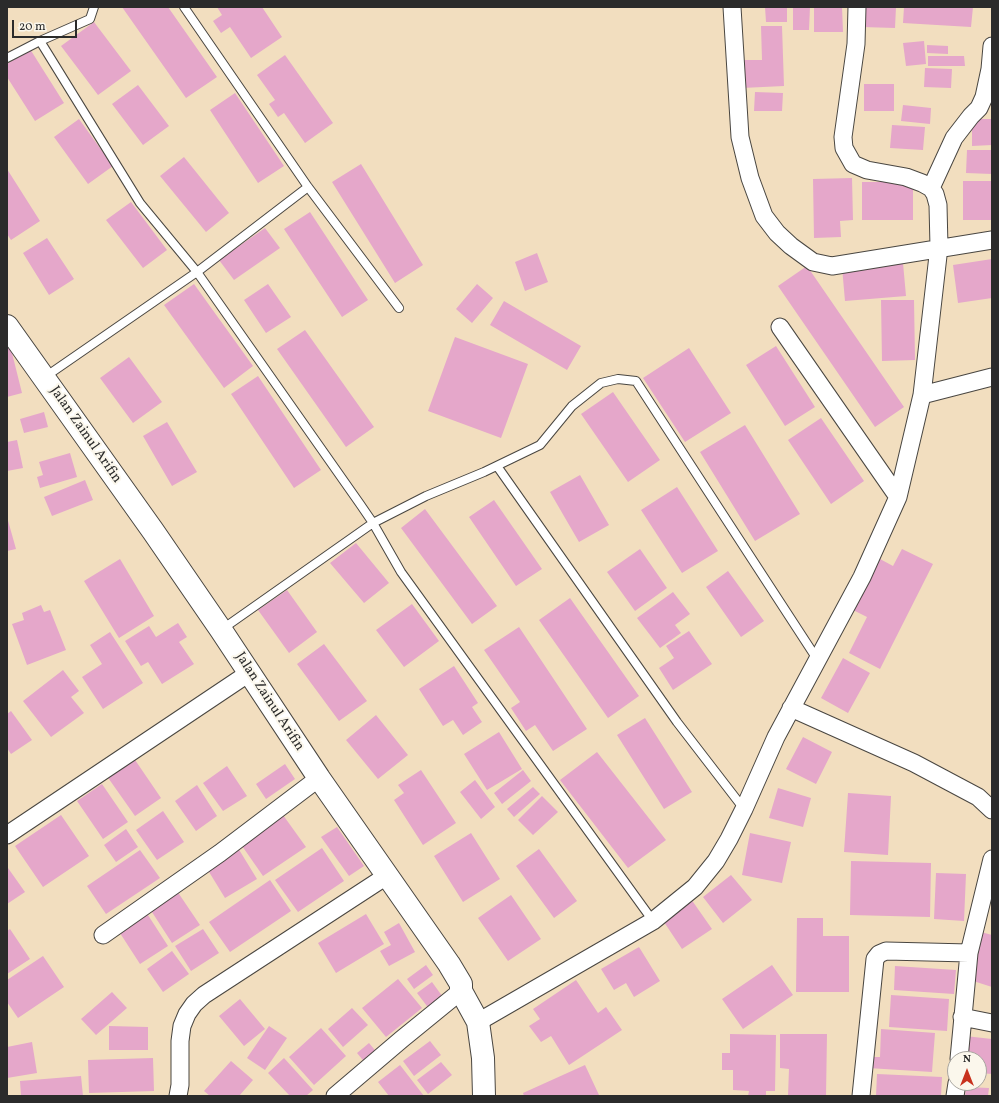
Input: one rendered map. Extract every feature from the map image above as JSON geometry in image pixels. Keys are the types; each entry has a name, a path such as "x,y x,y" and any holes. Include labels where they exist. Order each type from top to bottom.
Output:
{"street":[{"path":"732,7 740,137 750,178 764,216 777,233 791,246 813,262 832,266 939,247 992,240"},
{"path":"478,1022 652,921 695,887 716,861 744,809 791,708 862,577 898,497 922,395 939,247 938,205 935,194 931,188 922,182 906,177 867,170 853,164 844,148 843,137 856,44 858,7"},
{"path":"931,188 954,138 979,108 984,97 990,69 992,46"},
{"name":"Jalan Zainul Arifin","path":"7,326 153,531 250,673 319,778 449,964 461,984 461,992 478,1022 483,1058 484,1096"},
{"path":"780,327 898,497"},
{"path":"922,395 992,377"},
{"path":"7,834 250,673"},
{"path":"791,708 914,763 978,797 992,810"},
{"path":"103,934 220,853 319,778"},
{"path":"960,1051 969,953 992,860"},
{"path":"178,1096 180,1085 180,1041 182,1026 186,1014 194,1004 204,995 388,875"},
{"path":"861,1096 875,959 878,954 886,951 969,953"},
{"path":"335,1096 402,1039 461,992"},
{"path":"962,1017 992,1023"}],"lane":[{"path":"7,58 40,41 90,19 94,7"},
{"path":"184,7 308,187 399,308"},
{"path":"40,41 140,203 197,272 373,523 401,572 652,921"},
{"path":"44,377 197,272 308,187"},
{"path":"221,630 373,523 426,496 497,466 540,445 572,406 601,383 618,379 636,381 817,659"},
{"path":"497,466 677,722 744,809"}],"building":[{"path":"122,7 168,7 217,77 186,98"},
{"path":"217,7 262,7 282,37 251,58 230,27 221,33 213,21 222,15"},
{"path":"765,7 787,7 787,22 766,22"},
{"path":"793,7 810,7 809,30 793,30"},
{"path":"814,7 842,7 843,32 814,32"},
{"path":"863,7 896,7 895,28 862,27"},
{"path":"904,7 973,7 971,27 903,23"},
{"path":"94,22 131,71 98,95 61,46"},
{"path":"761,26 782,26 784,86 742,88 741,60 762,60"},
{"path":"924,41 926,64 906,66 903,43"},
{"path":"927,45 948,46 948,54 927,53"},
{"path":"30,49 64,103 35,121 7,77 7,64"},
{"path":"285,55 333,123 305,143 284,113 278,117 269,104 275,100 257,75"},
{"path":"928,56 964,56 965,66 928,66"},
{"path":"925,68 952,69 951,88 924,87"},
{"path":"864,84 894,84 894,111 864,111"},
{"path":"138,85 169,126 143,145 112,104"},
{"path":"755,92 783,93 782,111 754,111"},
{"path":"235,93 284,166 258,183 210,110"},
{"path":"903,105 931,108 930,124 901,121"},
{"path":"79,119 113,166 88,184 54,137"},
{"path":"972,119 992,119 992,145 972,146"},
{"path":"892,125 925,127 923,150 890,148"},
{"path":"967,150 992,150 992,174 966,173"},
{"path":"184,157 229,213 206,232 160,176"},
{"path":"361,164 423,265 395,283 332,182"},
{"path":"7,169 40,221 11,240 7,234"},
{"path":"852,178 853,220 840,221 841,237 814,238 813,179"},
{"path":"963,181 992,181 992,220 963,220"},
{"path":"862,182 913,182 913,220 862,220"},
{"path":"131,202 167,250 143,268 106,220"},
{"path":"310,212 368,300 342,317 284,229"},
{"path":"265,228 280,248 234,280 219,260"},
{"path":"47,238 74,279 49,295 23,253"},
{"path":"537,253 548,282 525,291 515,262"},
{"path":"992,259 992,298 958,303 953,265"},
{"path":"903,263 906,296 845,301 842,267"},
{"path":"807,266 904,407 875,427 778,286"},
{"path":"194,284 253,366 224,388 164,305"},
{"path":"268,284 291,317 266,333 244,300"},
{"path":"477,284 493,298 472,323 456,309"},
{"path":"881,300 914,300 915,360 882,361"},
{"path":"504,301 581,346 567,370 490,325"},
{"path":"305,330 374,427 346,447 277,349"},
{"path":"455,337 528,364 501,438 428,411"},
{"path":"7,341 9,341 22,393 7,397"},
{"path":"776,346 815,407 785,426 746,365"},
{"path":"689,348 731,413 685,442 643,378"},
{"path":"129,357 162,402 133,423 100,378"},
{"path":"258,376 321,470 294,488 231,394"},
{"path":"613,392 660,460 628,482 581,414"},
{"path":"44,412 48,427 24,433 20,419"},
{"path":"821,418 864,481 831,504 788,440"},
{"path":"167,422 197,472 172,486 143,436"},
{"path":"745,425 800,514 755,541 700,452"},
{"path":"17,440 23,468 7,471 7,442"},
{"path":"70,453 77,477 40,488 37,477 43,475 39,462"},
{"path":"580,475 609,525 579,542 550,492"},
{"path":"85,480 93,500 52,516 44,497"},
{"path":"677,487 718,551 682,573 641,510"},
{"path":"494,500 542,569 516,586 469,517"},
{"path":"425,509 497,606 472,624 401,528"},
{"path":"7,517 16,549 7,551"},
{"path":"356,543 389,583 364,603 330,563"},
{"path":"640,549 667,588 635,611 607,572"},
{"path":"902,549 933,564 880,669 849,653 867,617 853,610 880,559 893,566"},
{"path":"120,559 154,616 119,638 84,581"},
{"path":"728,571 764,621 741,637 706,587"},
{"path":"287,590 317,632 289,653 258,610"},
{"path":"673,592 690,614 675,625 681,633 660,648 637,618"},
{"path":"570,598 639,696 608,718 539,620"},
{"path":"412,604 439,641 404,667 376,630"},
{"path":"41,605 44,612 50,610 66,650 27,665 12,624 24,620 22,613"},
{"path":"178,623 187,637 179,642 194,664 162,684 148,662 141,666 125,641 149,626 156,637"},
{"path":"519,627 587,729 553,751 535,725 526,731 511,708 520,702 484,650"},
{"path":"689,631 712,664 673,690 659,668 674,658 666,646"},
{"path":"110,632 143,683 103,709 82,677 102,664 90,645"},
{"path":"324,644 367,701 339,721 297,664"},
{"path":"843,658 870,673 848,713 821,698"},
{"path":"454,666 478,703 472,707 482,722 463,735 453,720 443,726 419,689"},
{"path":"63,670 79,691 71,697 84,713 51,737 23,701"},
{"path":"11,711 32,740 11,754 7,748 7,714"},
{"path":"376,715 408,755 378,779 346,740"},
{"path":"645,718 692,792 664,809 617,735"},
{"path":"499,732 522,769 487,790 464,754"},
{"path":"803,737 832,752 816,784 786,769"},
{"path":"597,752 666,840 628,868 560,780"},
{"path":"131,754 161,798 135,816 104,772"},
{"path":"285,764 295,779 266,799 256,784"},
{"path":"227,766 247,796 223,811 203,783"},
{"path":"421,770 456,823 423,845 394,800 404,793 398,785"},
{"path":"523,770 531,781 502,804 494,793"},
{"path":"475,780 495,807 481,819 460,792"},
{"path":"102,784 128,822 103,839 77,801"},
{"path":"197,785 217,816 196,831 175,801"},
{"path":"533,787 540,794 514,817 507,809"},
{"path":"778,788 811,798 803,827 769,818"},
{"path":"848,793 891,796 888,855 844,852"},
{"path":"542,796 558,812 533,835 518,820"},
{"path":"163,811 184,842 157,860 136,830"},
{"path":"61,815 89,856 43,887 15,846"},
{"path":"283,815 306,847 263,876 240,843"},
{"path":"337,827 364,866 349,876 321,837"},
{"path":"126,829 138,847 116,862 104,845"},
{"path":"471,833 500,879 463,902 434,856"},
{"path":"750,833 791,842 782,883 742,875"},
{"path":"238,848 257,879 225,898 206,867"},
{"path":"322,848 344,881 298,912 275,880"},
{"path":"539,849 577,901 554,918 516,866"},
{"path":"140,850 160,878 106,914 87,886"},
{"path":"851,861 931,863 930,917 850,915"},
{"path":"7,868 25,892 7,904"},
{"path":"936,873 966,874 964,921 934,919"},
{"path":"731,875 752,900 723,923 703,897"},
{"path":"270,880 291,911 230,952 209,922"},
{"path":"177,891 200,925 172,943 150,909"},
{"path":"511,895 541,939 508,961 478,918"},
{"path":"691,899 712,929 682,949 662,919"},
{"path":"146,912 168,946 140,964 118,930"},
{"path":"366,914 384,944 336,973 318,943"},
{"path":"797,918 823,918 823,936 849,936 849,992 796,992"},
{"path":"399,923 415,952 389,966 380,951 391,945 384,932"},
{"path":"10,929 30,959 7,974 7,931"},
{"path":"203,929 219,953 191,971 175,946"},
{"path":"981,932 992,935 992,987 967,979"},
{"path":"639,947 660,981 634,997 626,983 614,990 601,969"},
{"path":"172,951 189,974 163,992 147,969"},
{"path":"43,956 64,987 18,1018 7,1002 7,980"},
{"path":"426,965 433,975 414,989 407,979"},
{"path":"772,965 793,995 743,1029 722,999"},
{"path":"895,966 956,970 954,994 894,990"},
{"path":"398,979 422,1008 386,1037 362,1008"},
{"path":"576,980 598,1013 606,1007 622,1030 569,1065 551,1036 541,1042 529,1026 540,1019 533,1009"},
{"path":"432,982 445,1000 430,1010 417,993"},
{"path":"112,992 127,1008 96,1035 81,1019"},
{"path":"891,995 949,999 947,1031 889,1027"},
{"path":"240,999 265,1029 244,1046 219,1016"},
{"path":"352,1008 368,1025 343,1047 328,1029"},
{"path":"109,1026 148,1027 148,1050 109,1050"},
{"path":"269,1026 287,1038 265,1070 247,1058"},
{"path":"321,1028 346,1056 314,1085 289,1057"},
{"path":"881,1029 935,1033 932,1072 868,1068 869,1057 880,1057"},
{"path":"730,1034 776,1035 775,1091 766,1091 766,1096 748,1096 749,1091 733,1090 733,1070 722,1070 722,1053 730,1053"},
{"path":"780,1034 827,1034 826,1096 788,1096 789,1069 780,1068"},
{"path":"965,1036 992,1039 992,1074 987,1074 987,1051 963,1051"},
{"path":"430,1041 441,1055 414,1076 403,1061"},
{"path":"32,1042 37,1073 7,1078 7,1047"},
{"path":"369,1043 379,1055 367,1065 357,1053"},
{"path":"153,1058 154,1091 89,1093 88,1060"},
{"path":"284,1058 313,1090 306,1096 290,1096 268,1073"},
{"path":"231,1061 253,1080 239,1096 210,1096 204,1091"},
{"path":"441,1062 452,1075 428,1094 417,1080"},
{"path":"400,1065 424,1096 389,1096 378,1082"},
{"path":"585,1065 599,1095 524,1096 523,1093"},
{"path":"877,1074 942,1077 941,1096 876,1096"},
{"path":"81,1076 83,1096 21,1096 20,1081"},
{"path":"987,1088 989,1088 988,1096 965,1096 966,1091 987,1091"}]}
